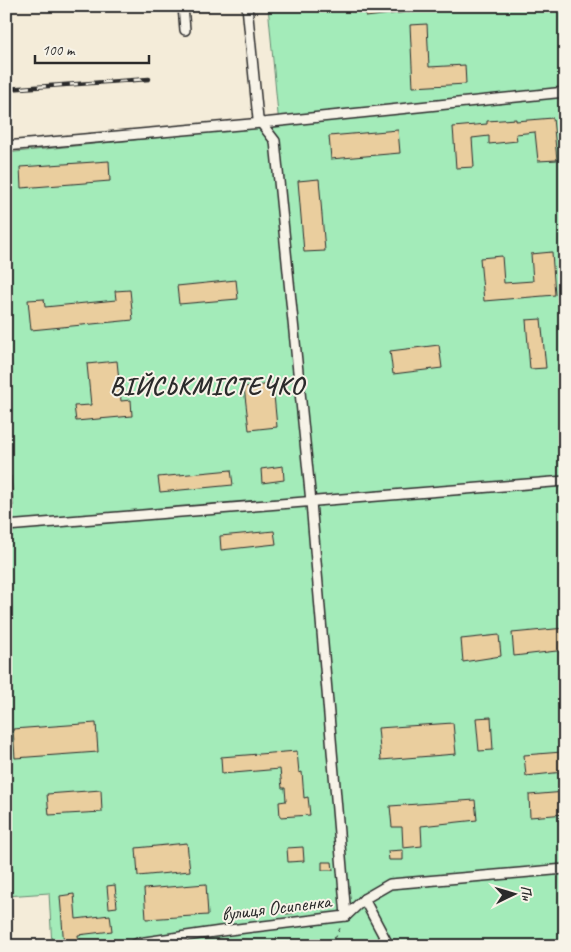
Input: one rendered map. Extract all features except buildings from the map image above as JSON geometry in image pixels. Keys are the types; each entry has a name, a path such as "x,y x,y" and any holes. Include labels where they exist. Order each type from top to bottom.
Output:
{"street":[{"path":"183,6 186,30"},
{"path":"247,6 258,119 275,141 311,502 346,916"},
{"path":"6,146 262,123 565,92"},
{"path":"6,526 565,481"},
{"name":"вулиця Осипенка","path":"132,946 138,943 221,931 346,916 364,899 390,884 565,869"},
{"path":"364,899 389,946"}],"path":[{"path":"272,946 274,943 330,940 336,936 346,916"}],"green space":[{"path":"268,6 565,6 565,946 52,946 49,893 6,896 6,153 279,125"}],"railway":[{"path":"6,89 149,79"}],"district":[{"name":"ВІЙСЬКМІСТЕЧКО","path":"207,385"}]}
